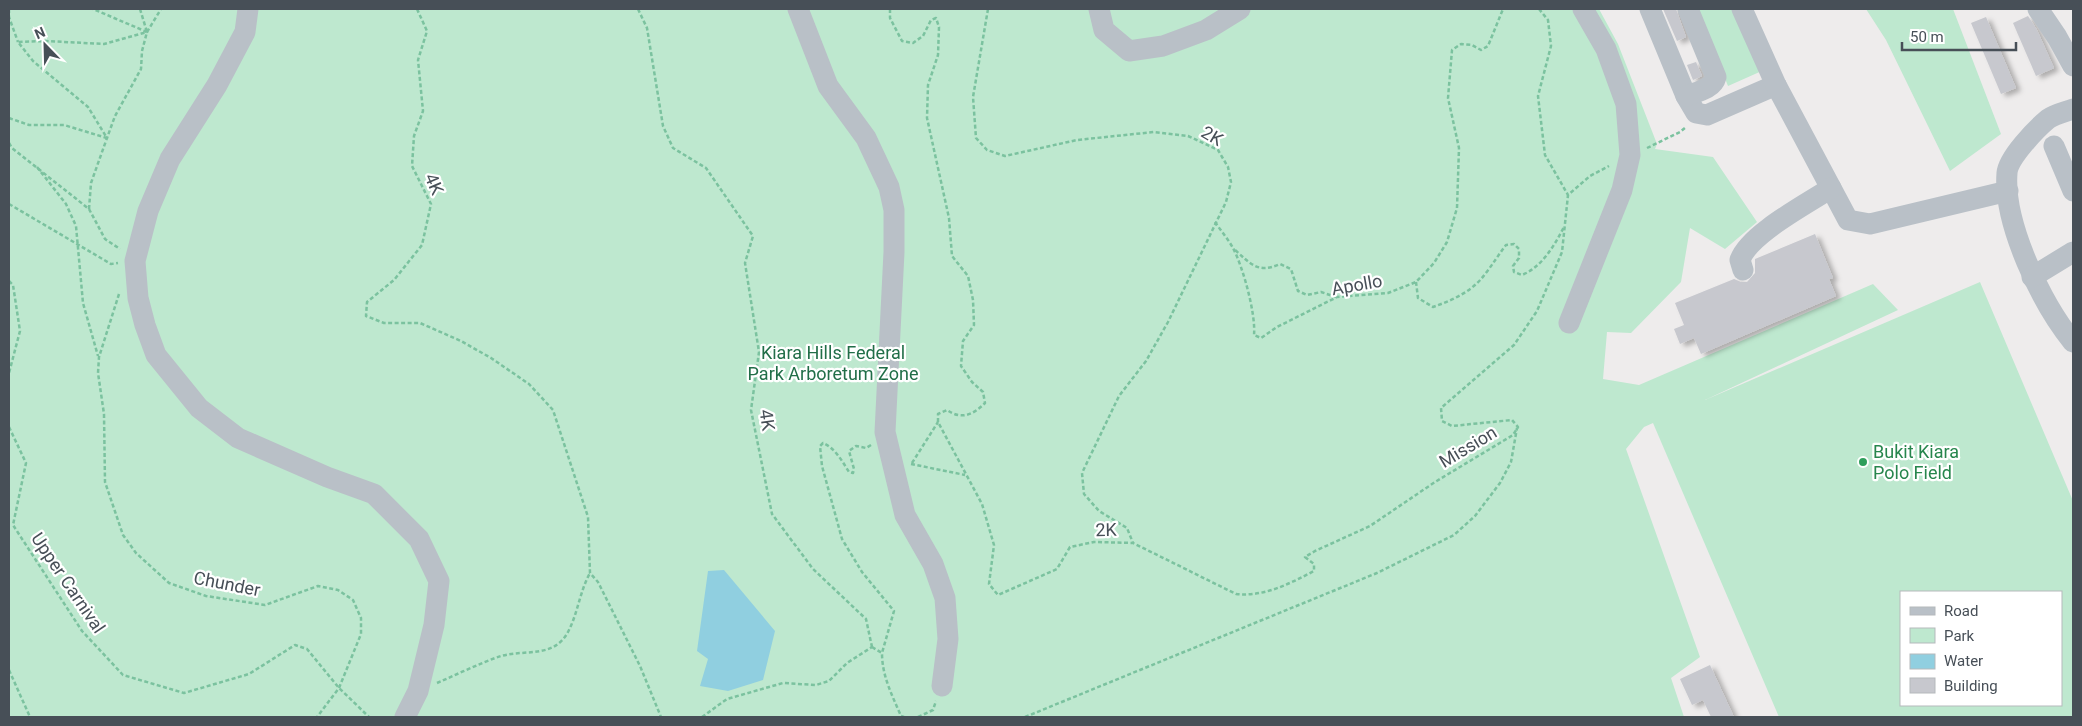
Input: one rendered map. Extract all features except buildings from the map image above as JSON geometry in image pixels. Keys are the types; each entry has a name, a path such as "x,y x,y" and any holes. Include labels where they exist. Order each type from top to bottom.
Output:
{"street":[{"path":"248,9 245,32 217,85 170,159 148,212 135,261 138,298 156,355 199,408 238,438 328,477 374,494 419,539 439,581 434,624 418,691 405,717"},
{"path":"798,9 828,86 866,138 889,187 894,210 894,252 885,432 902,469 905,515 933,564 945,598 948,639 942,686"},
{"path":"1099,9 1104,30 1129,51 1172,43 1206,30 1240,9"},
{"path":"1568,323 1622,190 1630,155 1626,104 1606,49 1584,9"},
{"path":"1650,9 1692,109 1700,115 1707,115 1776,85"},
{"path":"1686,96 1710,86 1716,77 1688,9"},
{"path":"1742,9 1776,85 1848,220 1870,224 2008,191"},
{"path":"2038,9 2057,37 2073,66"},
{"path":"2073,109 2050,118 2023,144 2007,171 2010,212 2032,277 2062,328 2073,342"},
{"path":"2054,146 2073,191"},
{"path":"1743,270 1740,260 1751,243 1770,228 1831,188"},
{"path":"2032,277 2073,252"}],"path":[{"path":"9,9 9,17 18,42 33,61 88,107 106,138"},
{"path":"93,9 147,32"},
{"path":"140,9 147,32"},
{"path":"89,209 91,183 106,138 115,116 141,69 142,51 147,32 161,9"},
{"name":"4K","path":"416,9 427,31 418,60 423,111 414,136 412,166 431,204 422,245 394,280 367,302 366,316 384,323 420,323 428,326 461,341 491,358 535,390 552,410 588,517 590,572"},
{"name":"4K","path":"638,9 647,28 663,126 673,148 706,168 753,236 745,263 759,352 751,410 772,514 813,569 866,619 872,647"},
{"path":"890,9 890,18 902,41 913,43 923,36 932,20 936,18 939,27 938,56 928,85 927,118 949,218 952,256 968,276 973,300 974,325 963,341 961,366 972,382 983,392 985,403 976,412 965,416 955,415 947,410 938,414 938,422 902,469"},
{"name":"2K","path":"938,422 982,504 994,545 989,584 998,595 1057,569 1070,547 1094,542 1133,543 1127,528 1099,511 1084,494 1082,473 1119,396 1146,361 1168,322 1226,202 1231,182 1228,167 1218,150 1188,136 1154,132 1077,140 1005,156 987,150 976,138 973,97 988,9"},
{"name":"Apollo","path":"1216,222 1233,249 1253,307 1254,335 1261,338 1277,327 1337,297 1388,293 1416,282 1434,263 1447,242 1457,208 1459,148 1448,98 1452,50 1461,44 1472,45 1481,50 1488,46 1502,9"},
{"path":"1539,9 1548,20 1551,46 1538,96 1545,156 1568,196 1590,176 1680,132 1700,115"},
{"path":"18,42 46,41 104,44 147,32"},
{"path":"9,118 29,125 64,125 106,138"},
{"path":"9,142 89,209 106,239 135,261"},
{"path":"37,167 66,204 76,226 83,303 99,357"},
{"name":"Mission","path":"1133,543 1236,594 1250,596 1287,586 1314,571 1314,564 1306,557 1370,526 1435,482 1513,435 1518,427 1512,420 1452,426 1442,421 1440,408 1514,345 1537,311 1562,252 1568,196"},
{"path":"9,204 111,264 135,261"},
{"path":"1416,282 1418,298 1433,306 1449,301 1467,291 1484,275 1506,245 1514,244 1519,249 1519,258 1513,266 1514,272 1522,275 1531,271 1544,259 1565,226"},
{"path":"1233,249 1253,266 1268,270 1280,264 1291,269 1298,291 1306,295 1321,292 1337,297"},
{"path":"9,280 13,285 20,331 9,374"},
{"name":"Chunder","path":"123,286 99,357 98,373 104,414 105,482 123,535 136,553 169,583 206,596 265,605 318,586 338,590 353,600 361,618 361,634 339,688"},
{"name":"Upper Carnival","path":"9,427 26,463 14,524 82,631 124,674 184,693 249,674 295,645 308,649 339,688 369,717"},
{"path":"1025,717 1377,573 1454,534 1475,516 1500,483 1511,462 1518,427"},
{"path":"885,432 877,443 866,448 856,446 849,451 854,469 853,473 849,472 839,456 826,444 822,443 820,446 822,466 842,539 862,572 894,611 882,653 882,668 889,690 901,716 904,717"},
{"path":"902,469 965,475"},
{"path":"418,691 502,656 540,652 554,647 568,631 590,572 598,582 640,666 661,717"},
{"path":"702,717 727,699 783,683 816,685 829,681 847,663 872,647 882,653"},
{"path":"9,670 30,717"},
{"path":"918,717 933,710 942,686"},
{"path":"317,717 339,688"}],"green space":[{"name":"Kiara Hills Federal Park Arboretum Zone","path":"9,9 1599,9 1618,44 1657,144 1655,149 1713,157 1757,222 1725,249 1690,228 1681,282 1631,333 1607,332 1603,379 1639,385 1873,284 1898,310 1705,400 1980,282 2073,501 2073,717 1779,717 1653,423 1644,427 1626,449 1700,657 1671,678 1684,717 9,717"},
{"path":"1697,9 1736,9 1764,70 1728,86"},
{"path":"1866,9 1953,9 2001,134 1950,171 1886,40"}],"water":[{"path":"724,570 775,631 763,680 728,691 700,686 708,659 697,651 708,571"}],"place":[{"name":"Bukit Kiara Polo Field","path":"1863,462"}]}
